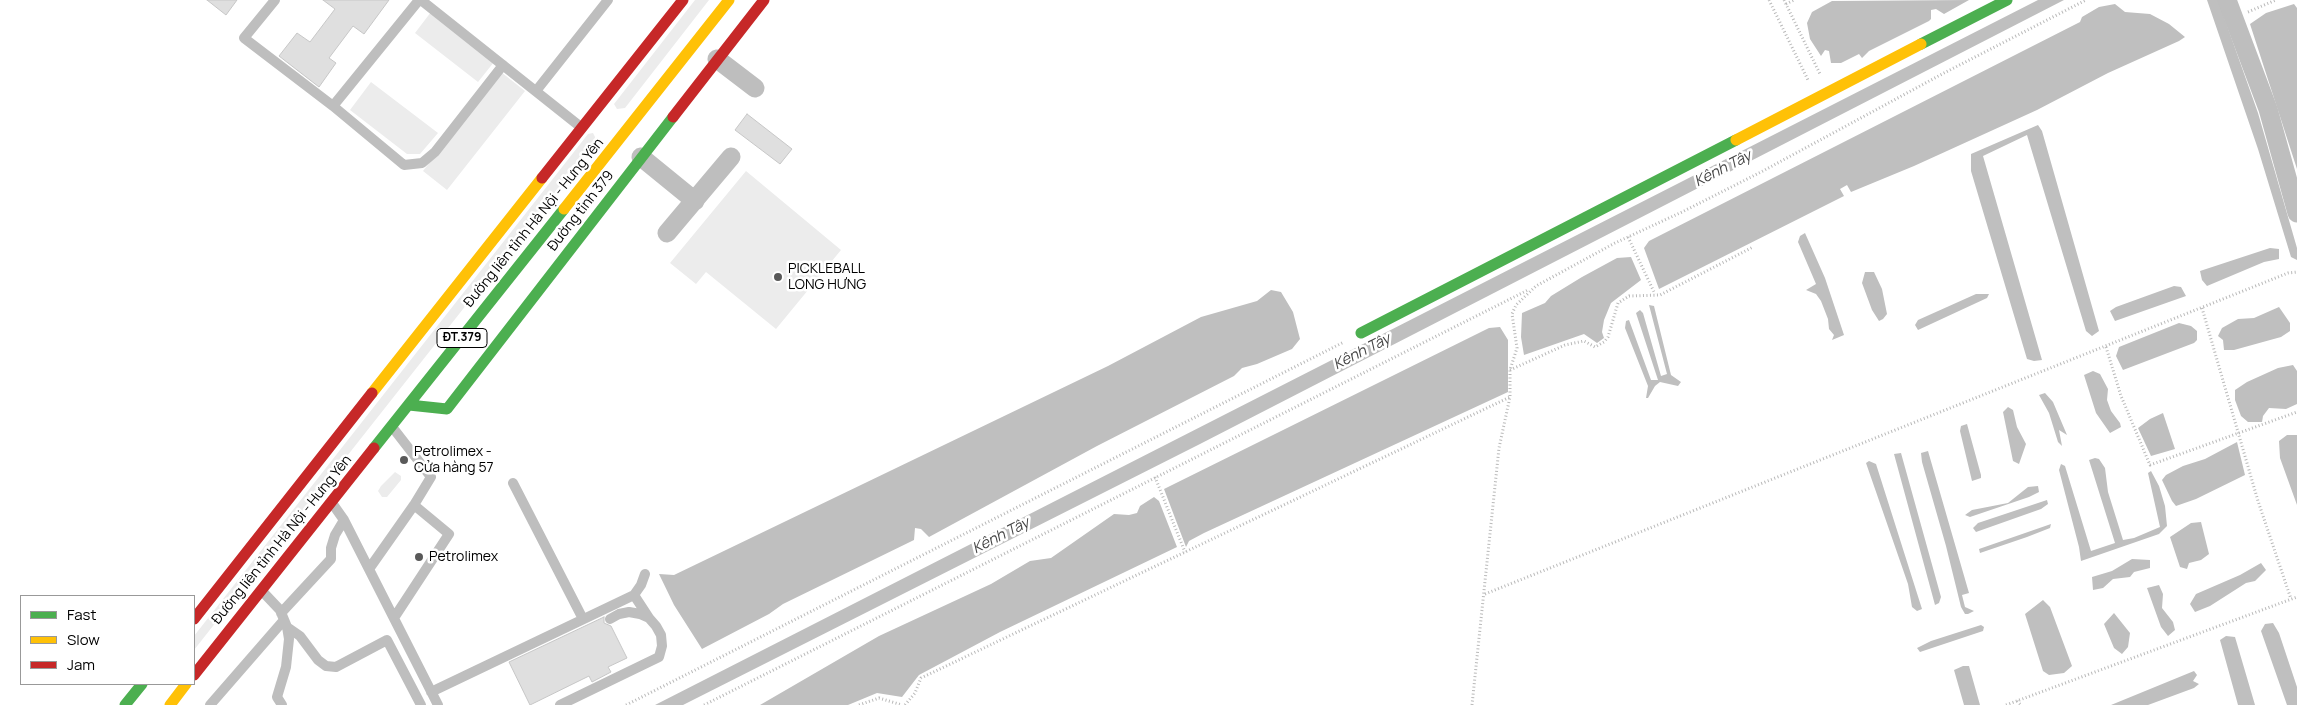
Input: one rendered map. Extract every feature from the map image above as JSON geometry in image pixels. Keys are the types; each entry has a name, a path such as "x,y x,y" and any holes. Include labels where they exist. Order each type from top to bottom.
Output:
{"main road":[{"name":"Đường liên tỉnh Hà Nội - Hưng Yên","path":"195,618 583,128 601,112 683,0"},
{"name":"Đường liên tỉnh Hà Nội - Hưng Yên","path":"195,674 409,404 627,142 706,51 728,0"},
{"name":"Đường tỉnh 379","path":"409,404 447,410 627,142 706,51 764,0"},
{"path":"1361,333 2007,0"},
{"path":"125,705 141,685"},
{"path":"170,705 185,685"}],"street":[{"path":"2227,0 2268,109 2297,213"},
{"path":"706,51 755,88"},
{"path":"627,142 695,201"},
{"path":"668,233 731,157"}],"lane":[{"path":"275,0 244,38 404,165 422,163 435,152 503,65"},
{"path":"332,106 420,0 583,128"},
{"path":"536,91 608,0"},
{"path":"369,569 414,505 431,477 391,426"},
{"path":"513,483 583,619"},
{"path":"331,502 344,520 438,705"},
{"path":"394,618 449,534 414,505"},
{"path":"210,705 284,620 331,559 331,548 335,535 344,520"},
{"path":"431,692 634,595 645,574"},
{"path":"261,590 318,660 326,666 336,666 387,640 421,705"},
{"path":"560,705 660,658 661,635 634,595"},
{"path":"610,619 619,614 629,612 649,618"},
{"path":"282,705 277,697 286,667 289,639 284,620"}],"path":[{"path":"1769,0 1817,98"},
{"path":"1794,0 1785,2 1829,92"},
{"path":"704,705 1536,286 1628,237 1743,181 1944,73 2086,0"},
{"path":"2234,18 2276,0"},
{"path":"1628,237 1655,294"},
{"path":"1510,370 1564,345 1584,341 1595,347 1604,342 1608,337 1618,303 1629,296 1660,294 1753,247"},
{"path":"1485,594 2288,273 2297,272"},
{"path":"1472,705 1499,448 1510,397 1510,370 1517,348 1512,314 1516,305 1536,286"},
{"path":"2202,308 2258,501 2291,599"},
{"path":"626,705 1361,333"},
{"path":"2106,347 2121,396 2150,465 2297,412"},
{"path":"858,705 879,698 903,705 915,692 921,678 1510,397"},
{"path":"1155,477 1185,552"},
{"path":"2006,705 2297,597"},
{"path":"2017,701 2021,705"}],"shaded area":[{"path":"695,0 709,0 625,108 617,109 614,104"},
{"path":"431,12 494,62 478,82 415,33"},
{"path":"501,72 525,91 447,190 423,171"},
{"path":"371,82 438,133 420,154 407,154 350,110"},
{"path":"593,133 595,137 594,143 195,649 195,635 588,134"},
{"path":"746,171 841,250 776,329 706,272 696,284 670,263"},
{"path":"395,472 401,476 401,480 387,497 382,497 378,491"}],"water":[{"path":"1969,0 1944,14 1936,9 1931,10 1931,19 1929,21 1869,51 1862,58 1859,54 1841,63 1831,63 1829,51 1825,50 1821,56 1810,39 1807,23 1812,12 1832,1"},
{"name":"Kênh Tây","path":"2038,0 2064,0 1200,444 683,705 655,705"},
{"path":"2207,0 2218,0 2258,113 2297,248 2297,260 2291,257 2258,149"},
{"path":"2115,4 2125,12 2150,14 2169,24 2185,37 2108,73 2037,110 1914,166 1851,192 1847,185 1840,189 1844,196 1659,289 1644,248 1649,241 2080,22 2082,17 2099,7"},
{"path":"2294,4 2297,8 2297,169 2250,24 2266,13"},
{"path":"2038,125 2042,131 2099,331 2092,336 2086,331 2027,135 1983,156 2042,360 2034,361 2027,359 1971,171 1971,154"},
{"path":"1805,233 1825,278 1844,335 1832,340 1834,335 1829,329 1828,319 1821,301 1816,294 1806,290 1816,284 1798,242 1800,236"},
{"path":"2270,248 2279,249 2279,259 2264,262 2207,286 2202,280 2200,271"},
{"path":"1631,257 1641,280 1611,303 1604,320 1602,332 1604,338 1597,343 1584,334 1524,355 1521,337 1522,313 1545,303 1551,296 1617,258"},
{"path":"1865,272 1874,272 1882,289 1887,314 1879,321 1872,310 1862,283"},
{"path":"2174,286 2181,287 2186,296 2115,321 2110,311 2116,307"},
{"path":"1271,290 1281,292 1293,312 1300,339 1292,349 1257,364 1242,368 1234,376 1097,446 929,537 921,529 915,528 914,540 783,604 769,614 702,649 674,605 659,574 674,575 1108,366 1201,317 1257,301"},
{"path":"1976,294 1989,294 1987,298 1918,330 1915,325 1918,320"},
{"path":"1649,305 1654,306 1671,375 1681,382 1678,386 1660,382 1655,386 1648,398 1646,398 1648,386 1625,328 1626,321 1629,320 1651,380 1658,380 1636,313 1640,310 1643,313 1661,376 1667,374"},
{"path":"2279,307 2290,323 2290,331 2281,337 2234,350 2224,350 2223,340 2218,336 2222,328 2238,319 2254,318"},
{"path":"2179,323 2191,326 2197,331 2197,340 2194,343 2123,370 2116,356 2119,347"},
{"path":"1500,327 1508,340 1508,392 1204,533 1189,541 1186,547 1164,489 1489,328"},
{"path":"2293,365 2297,371 2297,404 2286,409 2269,408 2263,416 2262,422 2248,422 2241,416 2235,400 2235,390 2247,382 2278,368"},
{"path":"2093,371 2100,374 2108,389 2107,400 2111,411 2120,423 2121,427 2110,433 2096,413 2084,375"},
{"path":"2045,393 2053,402 2067,435 2059,430 2062,446 2058,442 2049,413 2039,395"},
{"path":"2008,407 2013,410 2017,427 2026,444 2019,464 2013,461 2003,412"},
{"path":"2163,413 2175,449 2151,456 2138,428 2150,419"},
{"path":"1967,424 1981,475 1981,478 1972,481 1960,431 1961,426"},
{"path":"2287,435 2297,435 2297,505 2280,458 2279,441"},
{"path":"2237,442 2245,475 2196,499 2176,506 2162,480 2166,475 2183,466 2205,459"},
{"path":"1928,451 1969,593 1962,595 1965,607 1974,611 1968,614 1965,614 1961,607 1922,462 1921,453"},
{"path":"1901,453 1941,597 1939,603 1935,605 1894,454"},
{"path":"2099,459 2105,468 2108,492 2123,540 2134,538 2160,527 2148,473 2151,471 2159,486 2165,506 2167,526 2159,534 2081,561 2059,470 2061,464 2065,466 2091,551 2115,543 2089,460"},
{"path":"1869,461 1876,464 1922,609 1917,611 1912,607 1908,584 1866,463"},
{"path":"2038,486 2039,492 2029,497 1970,517 1965,515 1972,510 2008,503 2028,487"},
{"path":"1154,497 1159,501 1177,547 1000,632 919,675 902,697 877,693 848,705 760,705 879,636 991,584 1030,561 1051,558 1114,514 1129,515 1137,513 1140,506"},
{"path":"2047,500 2048,504 2041,509 1976,532 1973,528 1978,523"},
{"path":"2201,522 2209,554 2201,560 2189,563 2187,569 2180,567 2170,537 2191,523"},
{"path":"2051,524 2050,528 1980,553 1979,549"},
{"path":"2132,559 2150,560 2150,568 2134,572 2130,577 2113,579 2103,588 2093,590 2092,577 2112,571"},
{"path":"2261,563 2266,570 2255,581 2246,583 2210,606 2195,612 2190,604 2196,594 2240,575"},
{"path":"2159,585 2163,594 2162,608 2173,622 2175,630 2168,636 2161,627 2147,588"},
{"path":"2043,600 2050,607 2072,666 2064,673 2049,675 2043,671 2025,614"},
{"path":"2114,613 2130,633 2128,647 2122,654 2114,648 2104,624"},
{"path":"2273,623 2279,633 2297,687 2297,705 2287,705 2261,631 2265,624"},
{"path":"1981,625 1984,627 1983,631 1920,652 1917,648 1931,641"},
{"path":"2226,636 2235,637 2255,705 2238,705 2220,640"},
{"path":"1963,666 1969,666 1980,705 1964,705 1954,670"},
{"path":"2194,671 2197,675 2193,681 2199,684 2194,688 2148,705 2111,705"}],"building":[{"path":"207,0 237,0 226,15"},
{"path":"323,0 389,0 364,34 353,26 329,58 336,63 319,87 279,56 297,33 310,42 335,9"},
{"path":"747,114 792,149 780,164 735,130"},
{"path":"604,617 604,623 611,626 627,658 608,667 611,672 592,682 589,676 530,705 509,662"}],"traffic: fast":[{"path":"1921,44 2007,0"},
{"path":"409,405 447,409 673,117"},
{"path":"1361,333 1736,140"},
{"path":"374,448 564,209"},
{"path":"125,705 141,685"}],"traffic: slow":[{"path":"564,209 729,0"},
{"path":"1736,140 1921,44"},
{"path":"372,393 542,178"},
{"path":"170,705 185,685"}],"traffic: jam":[{"path":"542,178 683,0"},
{"path":"673,117 764,0"},
{"path":"195,618 372,393"},
{"path":"195,674 374,448"}],"place":[{"name":"PICKLEBALL LONG HƯNG","path":"778,277"},
{"name":"Petrolimex - Cửa hàng 57","path":"404,460"},
{"name":"Petrolimex","path":"419,557"}]}
